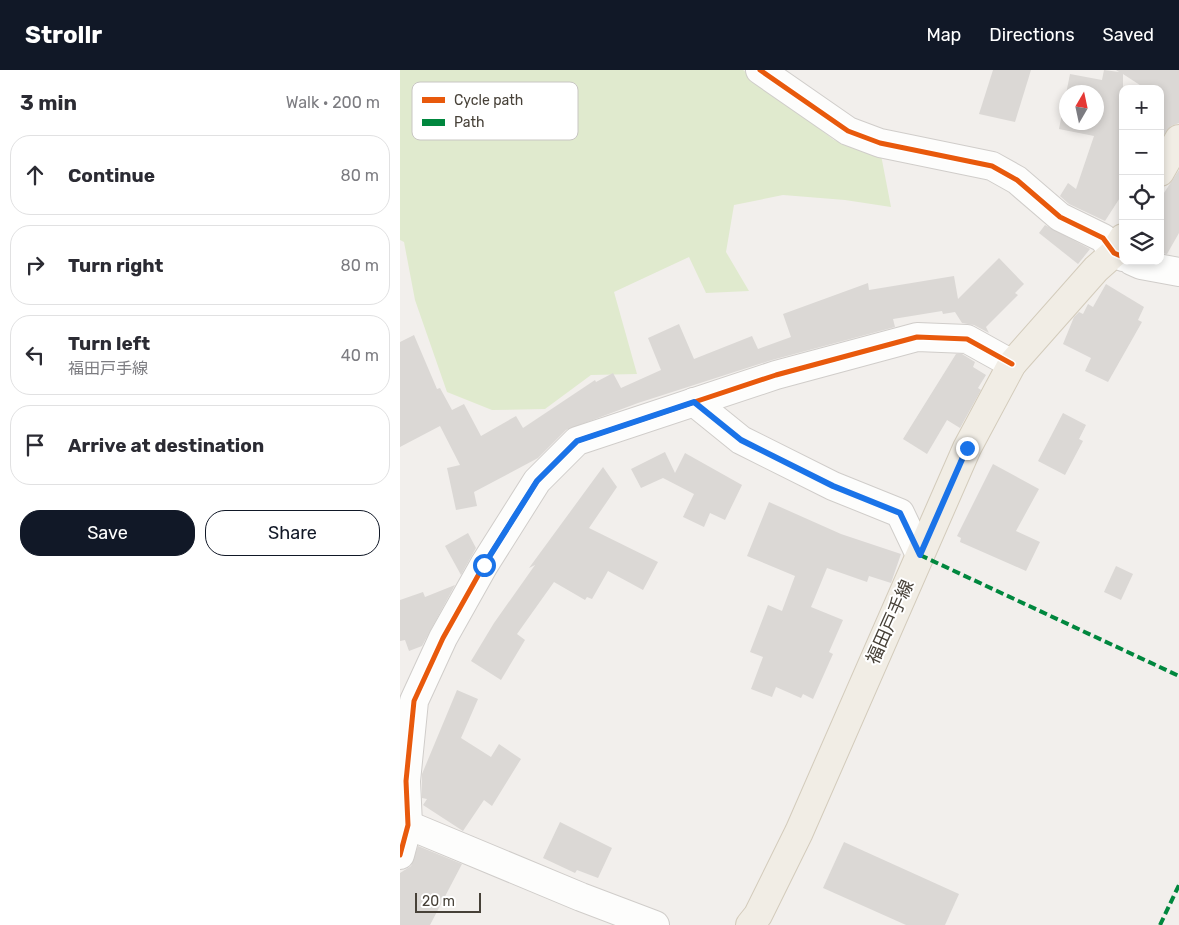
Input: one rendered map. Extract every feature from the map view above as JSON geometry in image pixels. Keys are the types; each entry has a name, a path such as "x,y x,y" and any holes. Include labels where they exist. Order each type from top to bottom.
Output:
{"main road":[{"path":"1164,165 1179,139"},
{"name":"福田戸手線","path":"750,925 758,915 798,832 967,448 1012,364 1096,268 1119,254"}],"street":[{"path":"760,70 848,131 880,143 992,166 1017,180 1060,217 1103,238 1119,249"},
{"path":"1141,265 1179,272"},
{"path":"400,856 408,825 406,782 414,701 443,638 484,565 537,481 577,441 776,375 917,337 967,339 1012,364"},
{"path":"694,402 741,440 833,486 900,513 920,555"},
{"path":"408,825 581,897 655,925"}],"green space":[{"path":"400,70 743,70 834,140 881,155 891,207 845,200 783,195 734,205 726,252 749,291 706,293 689,257 614,292 637,374 591,375 545,409 492,410 447,392 415,300 404,242 400,240"}],"building":[{"path":"993,70 1031,70 1015,122 979,114"},
{"path":"1104,70 1119,72 1116,70 1179,70 1179,123 1171,126 1164,135 1164,85 1140,85 1123,74 1123,85 1119,85 1119,199 1105,221 1069,204 1060,196 1068,183 1076,189 1094,136 1064,130 1104,130 1104,85 1068,85 1070,74 1102,80"},
{"path":"1179,170 1179,233 1167,254 1164,254 1164,193"},
{"path":"1045,225 1090,249 1078,264 1039,233"},
{"path":"999,258 1024,284 1015,293 1018,295 986,327 989,333 974,325 962,323 955,312 943,314 942,311 893,319 895,327 772,360 638,403 566,430 538,458 474,492 477,506 456,510 447,468 460,465 440,426 400,447 400,342 414,335 437,389 440,388 452,410 464,404 481,436 516,416 523,428 595,380 596,382 613,373 621,388 661,370 648,338 679,324 694,359 752,336 758,349 791,337 783,314 868,283 869,290 954,276 958,299"},
{"path":"1106,284 1144,307 1138,320 1142,322 1108,382 1085,371 1091,358 1063,344 1074,317 1079,312 1083,314 1088,304 1093,307"},
{"path":"956,354 962,354 975,362 973,367 986,375 978,388 981,390 960,428 947,420 927,454 903,439"},
{"path":"1063,413 1086,425 1079,439 1083,441 1065,475 1038,461"},
{"path":"665,452 675,473 685,453 742,485 725,520 710,513 704,527 683,517 694,494 663,478 641,488 631,469"},
{"path":"993,464 1039,489 1016,531 1040,542 1026,571 960,542 961,538 957,536"},
{"path":"603,467 617,487 589,528 658,562 643,590 608,571 592,599 587,597 585,600 554,582 517,634 525,640 501,680 471,661 494,623 535,565 529,568"},
{"path":"769,502 841,534 901,554 891,583 869,576 867,582 827,568 811,607 843,620 829,652 833,654 813,699 803,694 801,698 776,687 772,697 751,689 763,657 750,652 768,605 782,611 795,576 747,556"},
{"path":"468,533 476,548 461,575 445,546"},
{"path":"1116,566 1133,574 1121,600 1104,592"},
{"path":"455,585 422,646 409,651 405,640 400,641 400,600 423,592 425,597"},
{"path":"457,690 478,699 461,738 491,757 499,744 521,759 492,806 484,800 463,831 423,805 427,799 422,798 422,774"},
{"path":"560,822 612,848 598,878 577,870 575,873 543,858"},
{"path":"844,842 959,894 945,925 906,925 823,888"},
{"path":"418,846 462,864 430,925 400,925 400,873 411,866"}],"marked path":[{"path":"920,555 1179,676"},
{"path":"1160,925 1179,885"}],"cycle path":[{"path":"760,70 848,131 880,143 992,166 1017,180 1060,217 1103,238 1114,253 1119,255"},
{"path":"400,855 408,825 406,781 414,701 443,638 484,565 537,481 577,441 776,375 917,337 967,339 1012,364"}],"route":[{"path":"484,565 537,481 577,441 694,402 741,440 833,486 900,513 920,555 967,448"}]}
